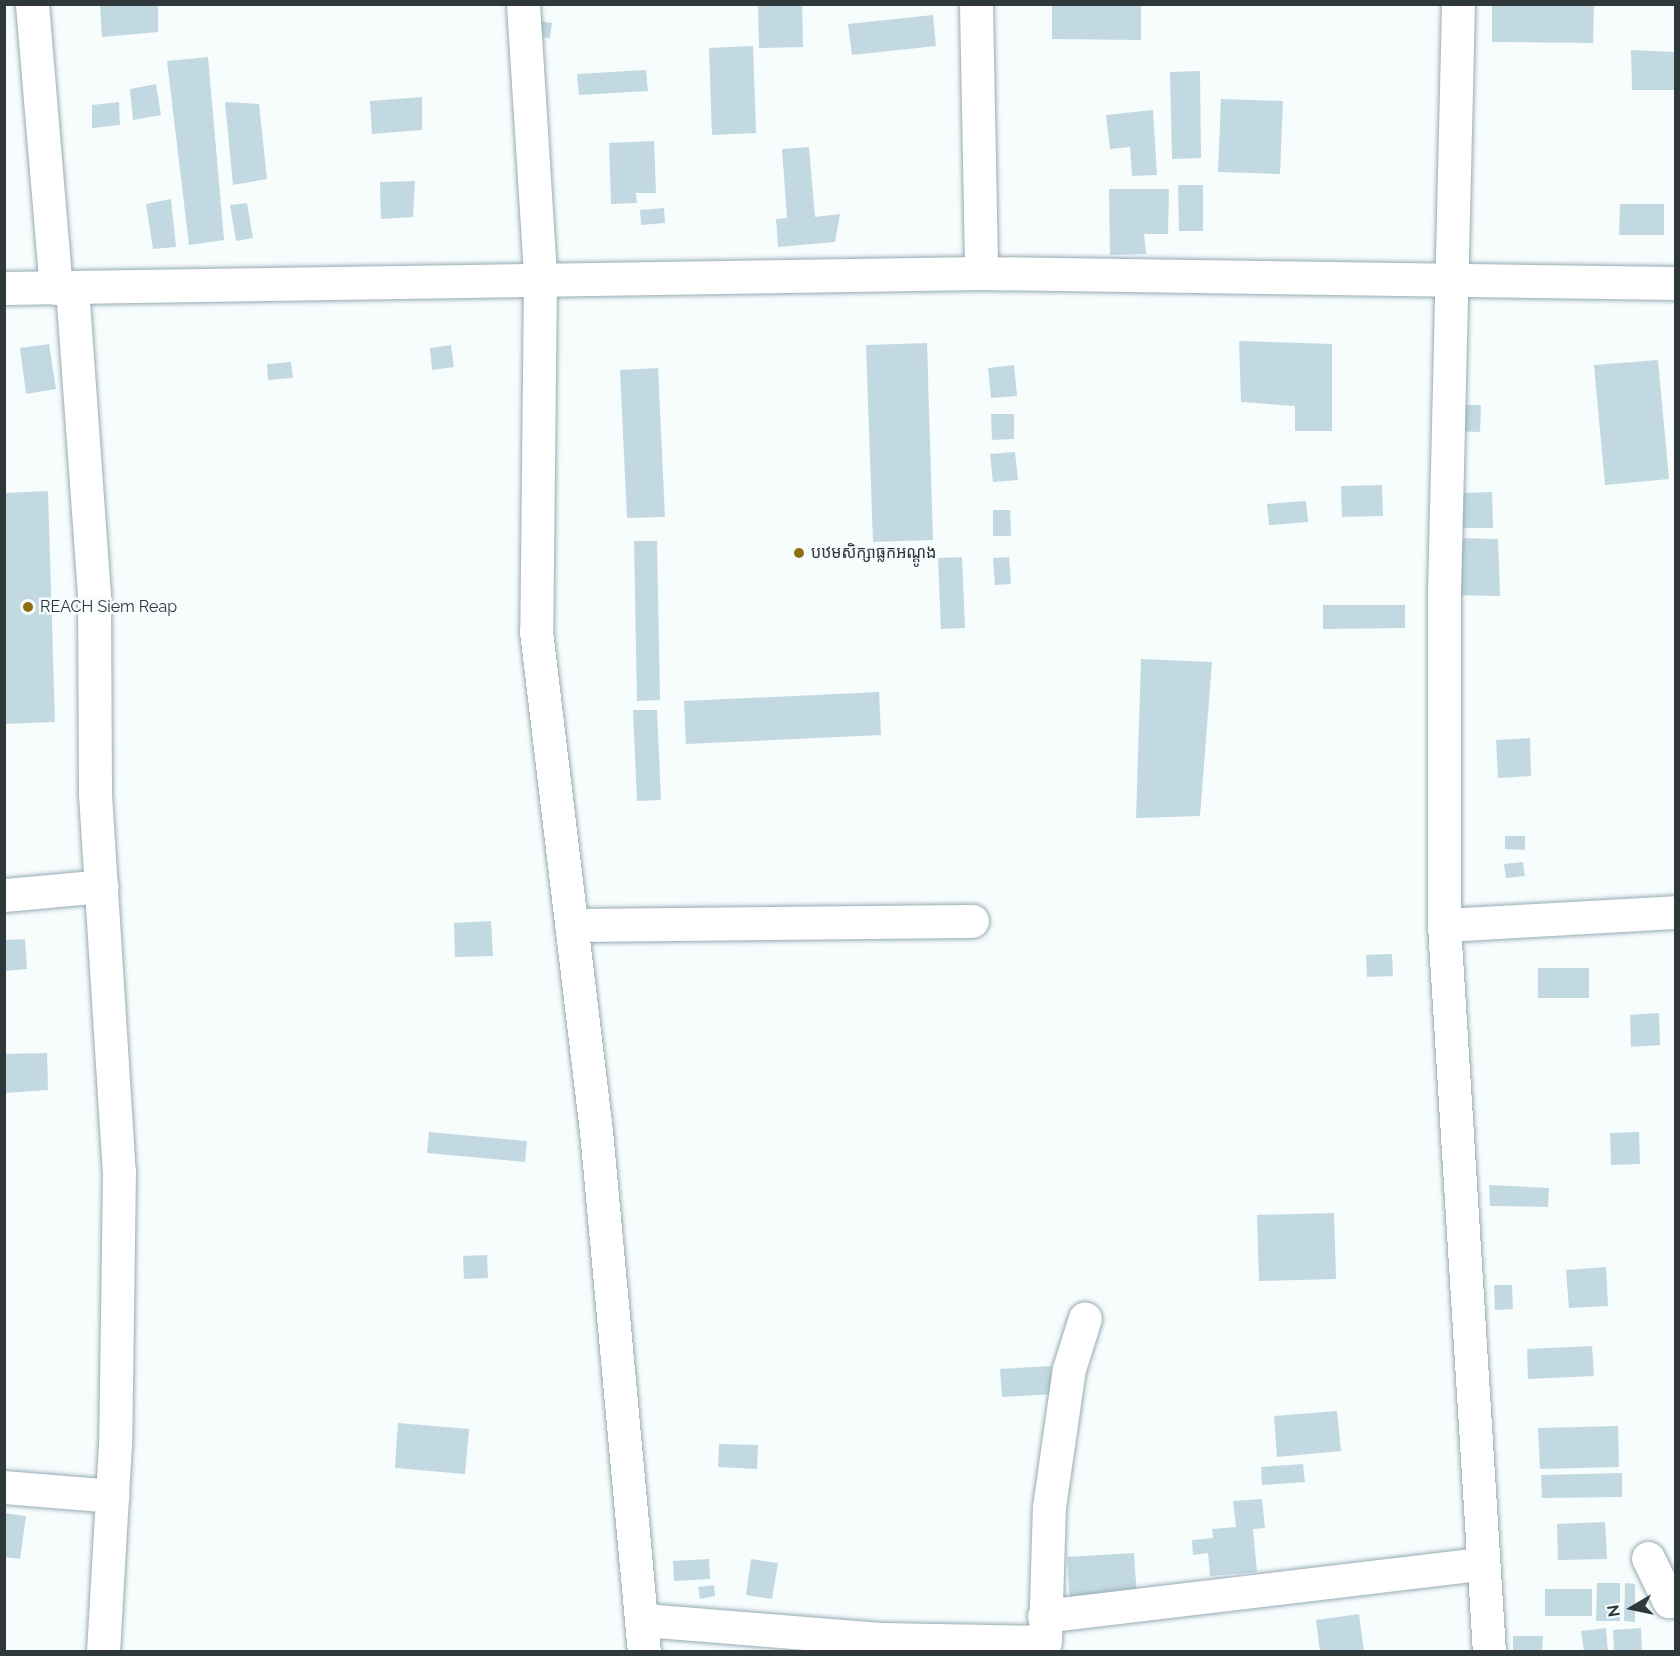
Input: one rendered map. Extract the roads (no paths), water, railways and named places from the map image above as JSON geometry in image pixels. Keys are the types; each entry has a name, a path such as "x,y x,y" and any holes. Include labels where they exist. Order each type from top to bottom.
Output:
{"street":[{"path":"32,4 64,288 94,595 95,783 119,1171 113,1496 103,1652"},
{"path":"523,4 540,278 536,631 597,1131 644,1620 644,1652"},
{"path":"976,4 981,273"},
{"path":"1458,4 1444,593 1444,925 1489,1652"},
{"path":"4,288 981,273 1676,283"},
{"path":"4,895 102,886"},
{"path":"1444,925 1676,912"},
{"path":"571,925 972,921"},
{"path":"1045,1636 1049,1507 1069,1369 1084,1318"},
{"path":"4,1487 113,1496"},
{"path":"1648,1558 1669,1601 1676,1600"},
{"path":"644,1620 880,1639 1045,1636 1483,1564"}],"place":[{"name":"បឋមសិក្សាធ្លកអណ្តូង","path":"799,553"},
{"name":"REACH Siem Reap","path":"28,607"}]}
